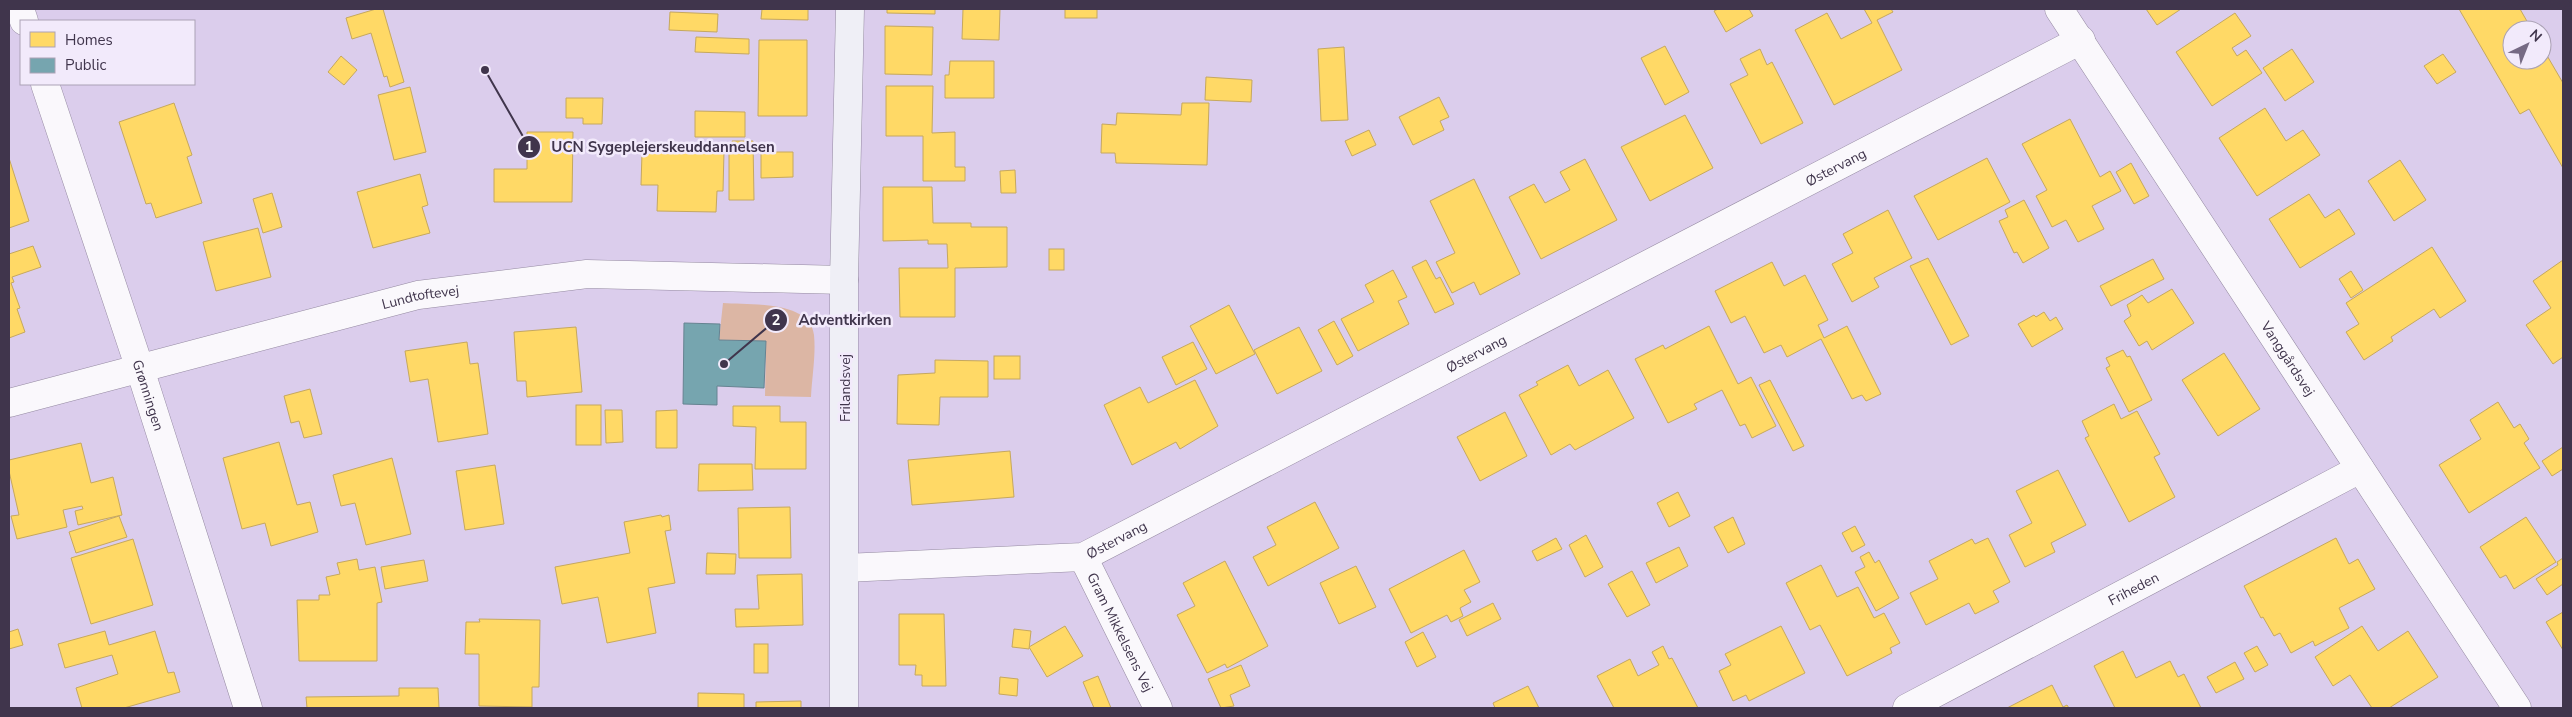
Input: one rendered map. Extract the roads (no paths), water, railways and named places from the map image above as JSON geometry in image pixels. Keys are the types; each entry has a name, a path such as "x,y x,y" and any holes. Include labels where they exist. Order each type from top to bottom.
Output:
{"street":[{"name":"Frilandsvej","path":"844,708 844,280 850,9"},
{"name":"Vanggårdsvej","path":"2059,9 2517,708"},
{"name":"Østervang","path":"845,568 1082,557 2081,40"},
{"name":"Grønningen","path":"45,85 140,369 248,708"},
{"name":"Lundtoftevej","path":"9,403 418,295 587,274 844,280"},
{"name":"Friheden","path":"1907,708 2360,469"},
{"name":"Gram Mikkelsens Vej","path":"1082,557 1158,708"}],"place":[{"name":"UCN Sygeplejerskeuddannelsen","path":"485,70"},
{"name":"Adventkirken","path":"724,364"}]}
